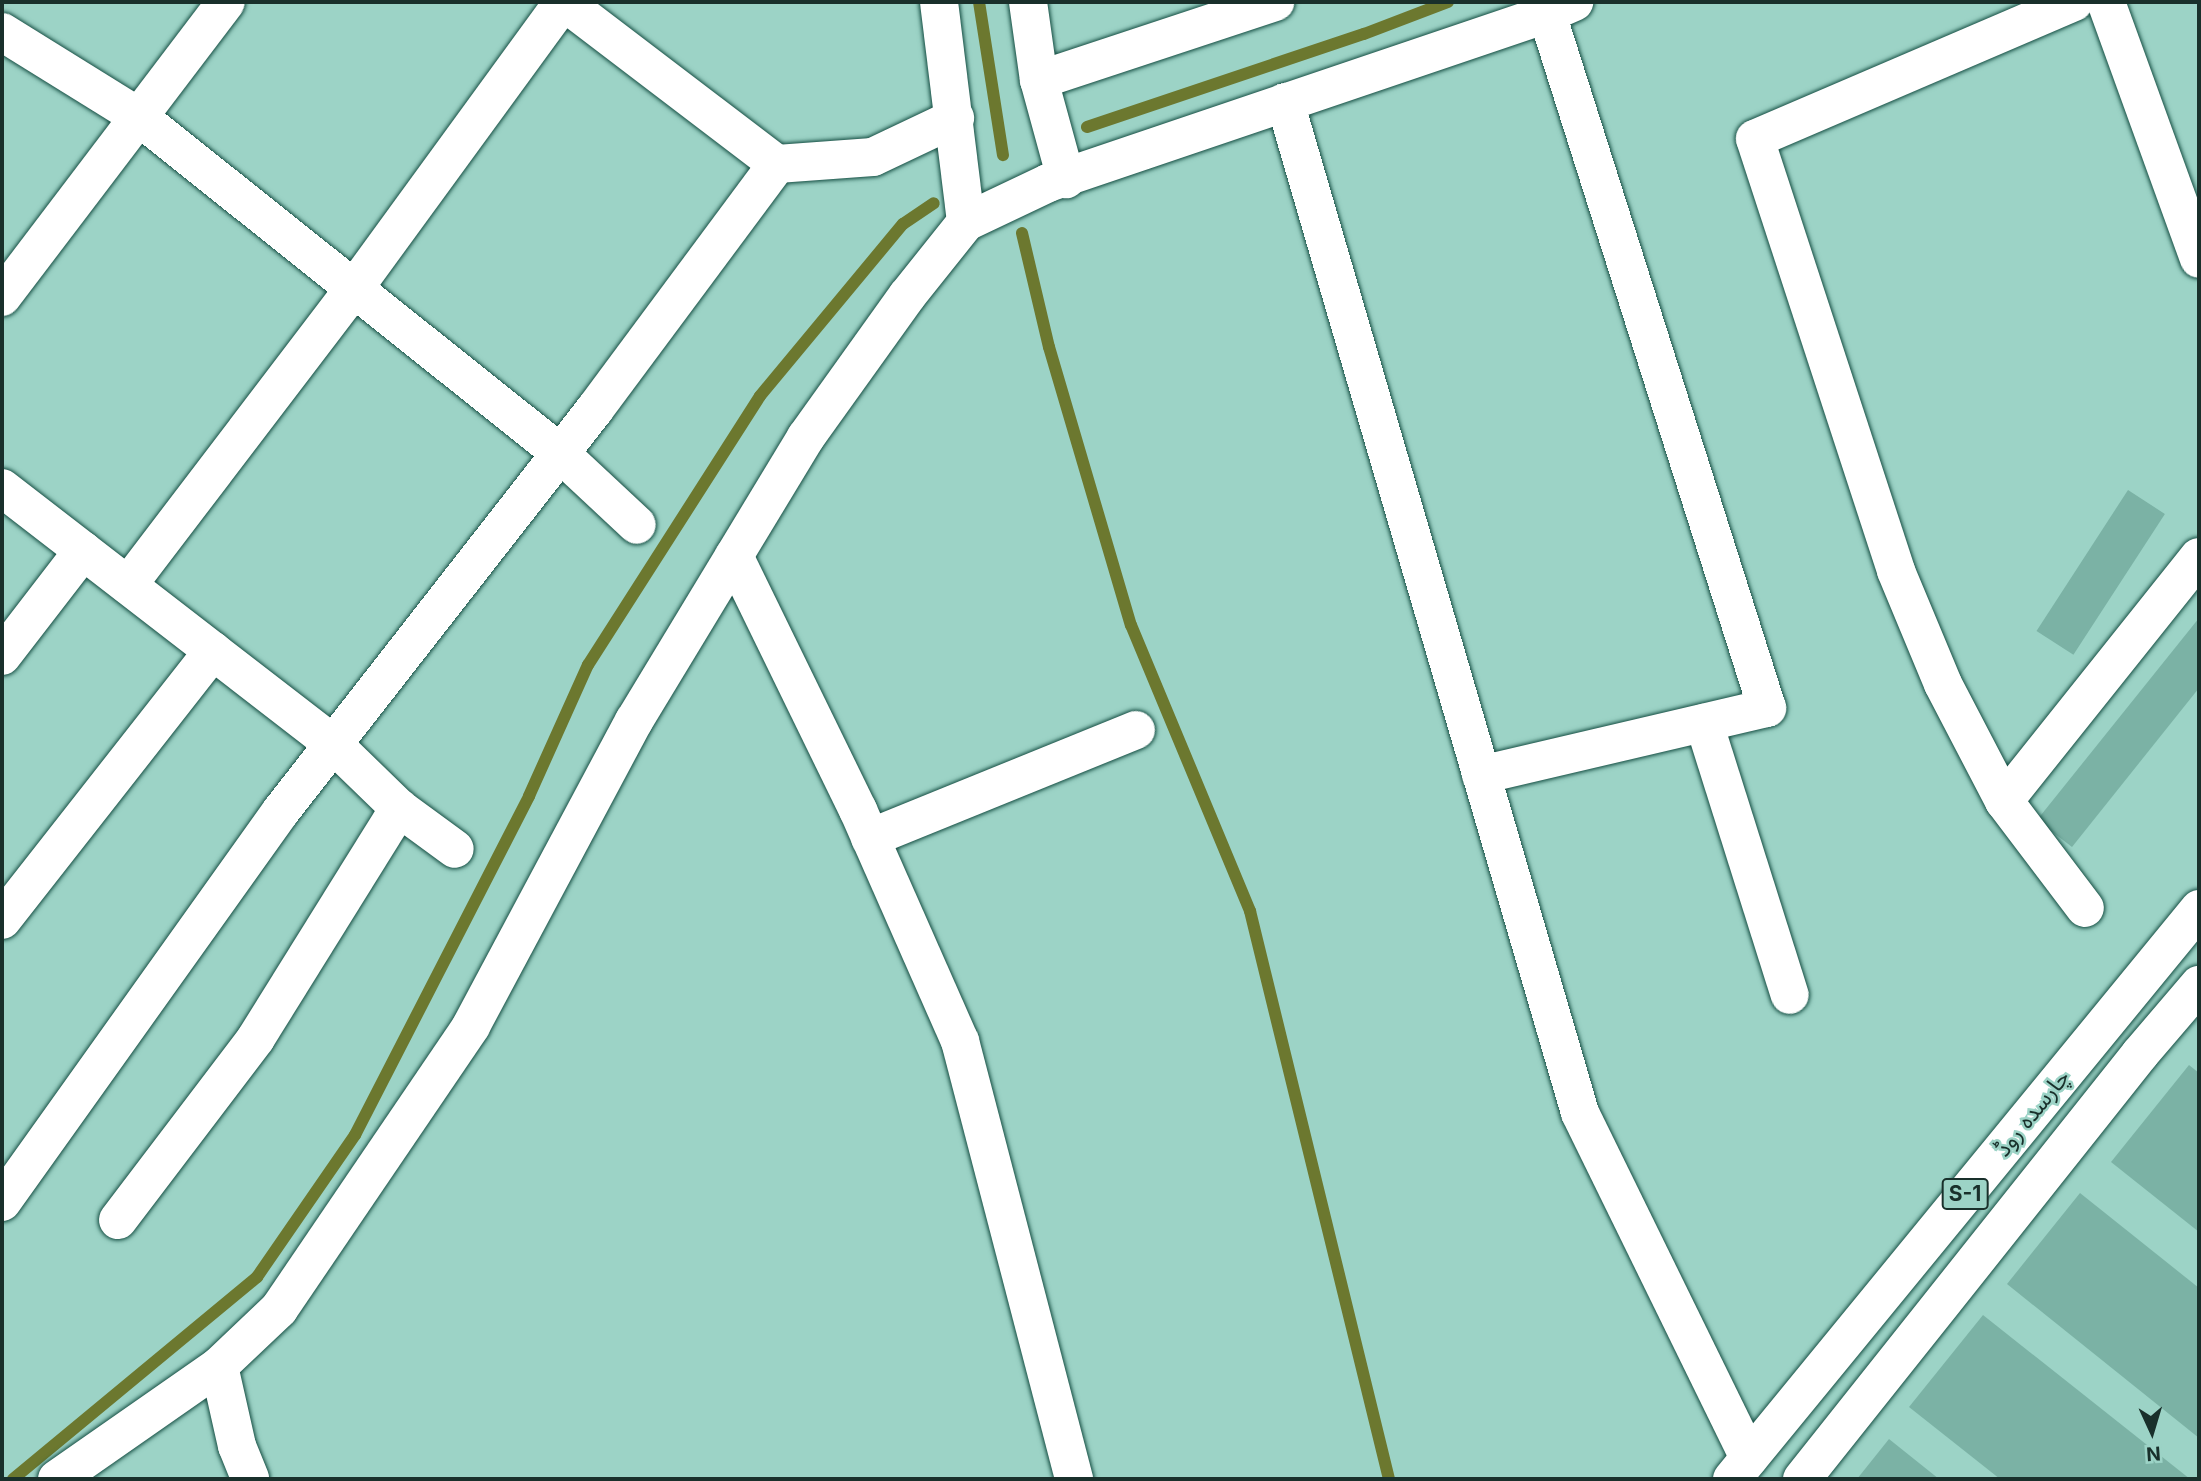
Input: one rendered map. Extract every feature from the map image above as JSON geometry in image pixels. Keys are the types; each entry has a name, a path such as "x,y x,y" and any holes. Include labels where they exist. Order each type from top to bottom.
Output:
{"street":[{"path":"2,297 226,2"},
{"path":"128,585 353,290 563,2 777,164 873,157 955,118"},
{"path":"939,2 966,222"},
{"path":"1028,2 1039,80 1066,179"},
{"path":"1039,80 1275,2"},
{"path":"2074,2 1755,139 1896,571 1943,684 2004,801 2085,908"},
{"path":"2106,2 2199,259"},
{"path":"57,1479 92,1452 219,1366 279,1310 471,1026 634,721 806,437 907,296 966,222 1048,183 1066,179 1105,162 1560,8 1767,708 1481,775"},
{"path":"2,32 139,117 560,453 637,525"},
{"path":"1285,102 1580,1113 1740,1469"},
{"path":"2,1202 281,811 560,453 777,164"},
{"path":"2,488 333,744 399,808 455,849"},
{"path":"2,656 83,551"},
{"path":"734,556 870,838 960,1041 1074,1479"},
{"path":"2004,801 2199,557"},
{"path":"2,920 213,651"},
{"path":"1704,723 1790,995"},
{"path":"870,838 1136,730"},
{"path":"118,1220 256,1038 399,808"},
{"name":"چارسدہ روڈ","path":"1740,1469 2199,909"},
{"name":"چارسدہ روڈ","path":"1802,1479 2131,1065 2199,985"},
{"path":"219,1366 237,1446 249,1479"}],"building":[{"path":"2128,490 2165,514 2073,655 2037,631"},
{"path":"2199,618 2199,688 2072,847 2037,820"},
{"path":"2189,1065 2199,1073 2199,1232 2111,1162"},
{"path":"2080,1193 2199,1288 2199,1438 2007,1284"},
{"path":"1983,1315 2190,1479 2000,1479 1909,1407"},
{"path":"1889,1439 1939,1479 1857,1479"}],"waterway":[{"path":"979,2 1003,155"},
{"path":"1087,127 1364,34 1448,2"},
{"path":"13,1479 257,1277 355,1135 529,796 588,665 760,396 903,224 934,203"},
{"path":"1022,233 1049,347 1131,625 1250,911 1389,1479"}]}
